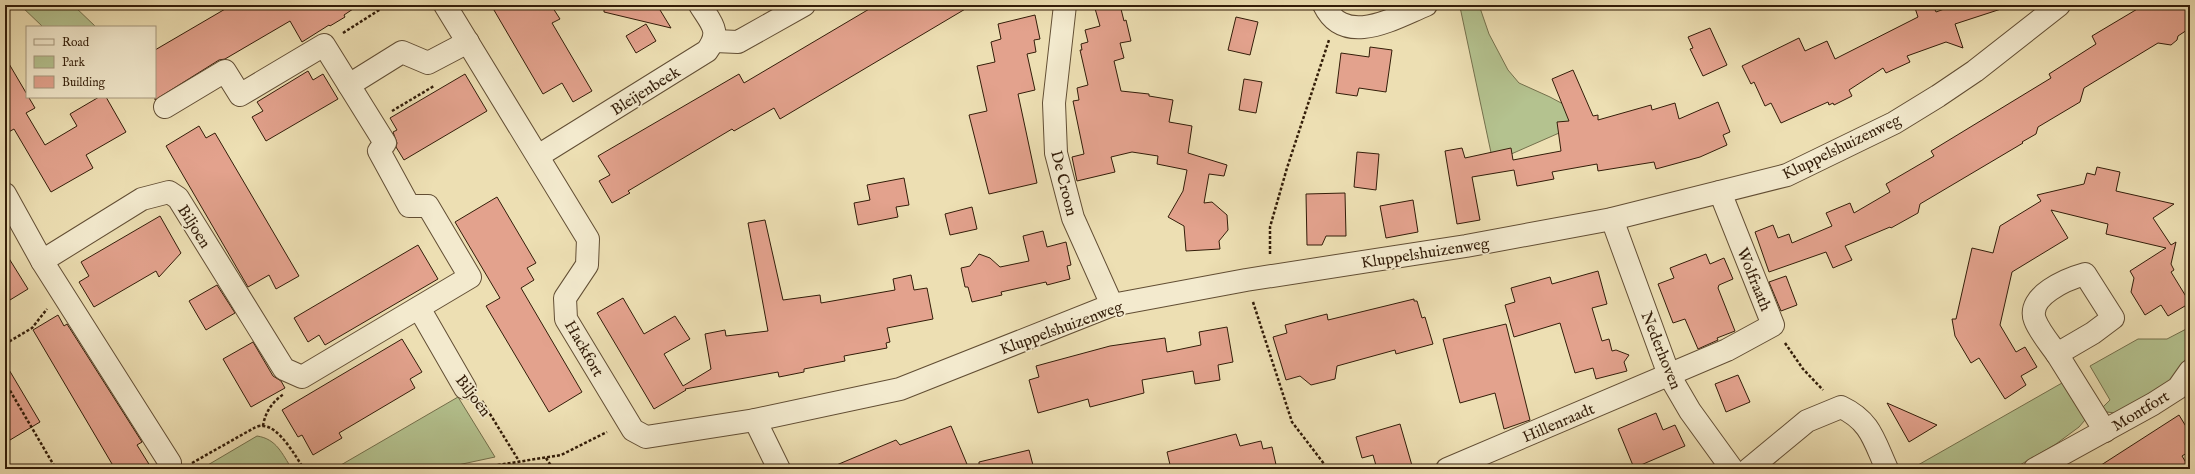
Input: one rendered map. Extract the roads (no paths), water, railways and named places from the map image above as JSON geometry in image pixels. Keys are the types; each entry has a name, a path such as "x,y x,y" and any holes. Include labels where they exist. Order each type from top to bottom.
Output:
{"street":[{"name":"Hackfort","path":"445,5 588,239 587,265 565,298 566,319 634,430 646,437 755,420"},
{"path":"700,5 714,29 715,41 738,42 804,5"},
{"name":"De Croon","path":"1066,5 1054,103 1056,152 1073,218 1112,305"},
{"path":"1329,13 1348,27 1378,25 1426,5"},
{"name":"Kluppelshuizenweg","path":"755,420 900,389 1112,305 1246,280 1466,246 1612,220 1787,175 1894,123 1975,71 2059,5"},
{"name":"Bleijenbeek","path":"538,156 707,51 715,41"},
{"path":"349,85 402,52 428,63 468,42"},
{"path":"165,107 225,71 240,95 324,45 385,143 379,151 409,206 428,206 470,277 418,308"},
{"name":"Biljoen","path":"42,261 142,199 169,192 178,198 284,369 302,377 418,308 466,388"},
{"name":"Wolfraath","path":"1669,375 1738,345 1773,326 1720,192"},
{"path":"5,194 42,261 180,464"},
{"name":"Nederhoven","path":"1612,220 1669,375 1690,410 1732,469"},
{"name":"Montfort","path":"2057,354 2105,431"},
{"name":"Montfort","path":"2035,469 2105,431 2178,388 2190,371"},
{"name":"Hillenraadt","path":"1447,469 1669,375"},
{"path":"1749,469 1807,421 1841,408 1856,414 1868,427 1887,469"},
{"path":"755,420 779,469"}]}
